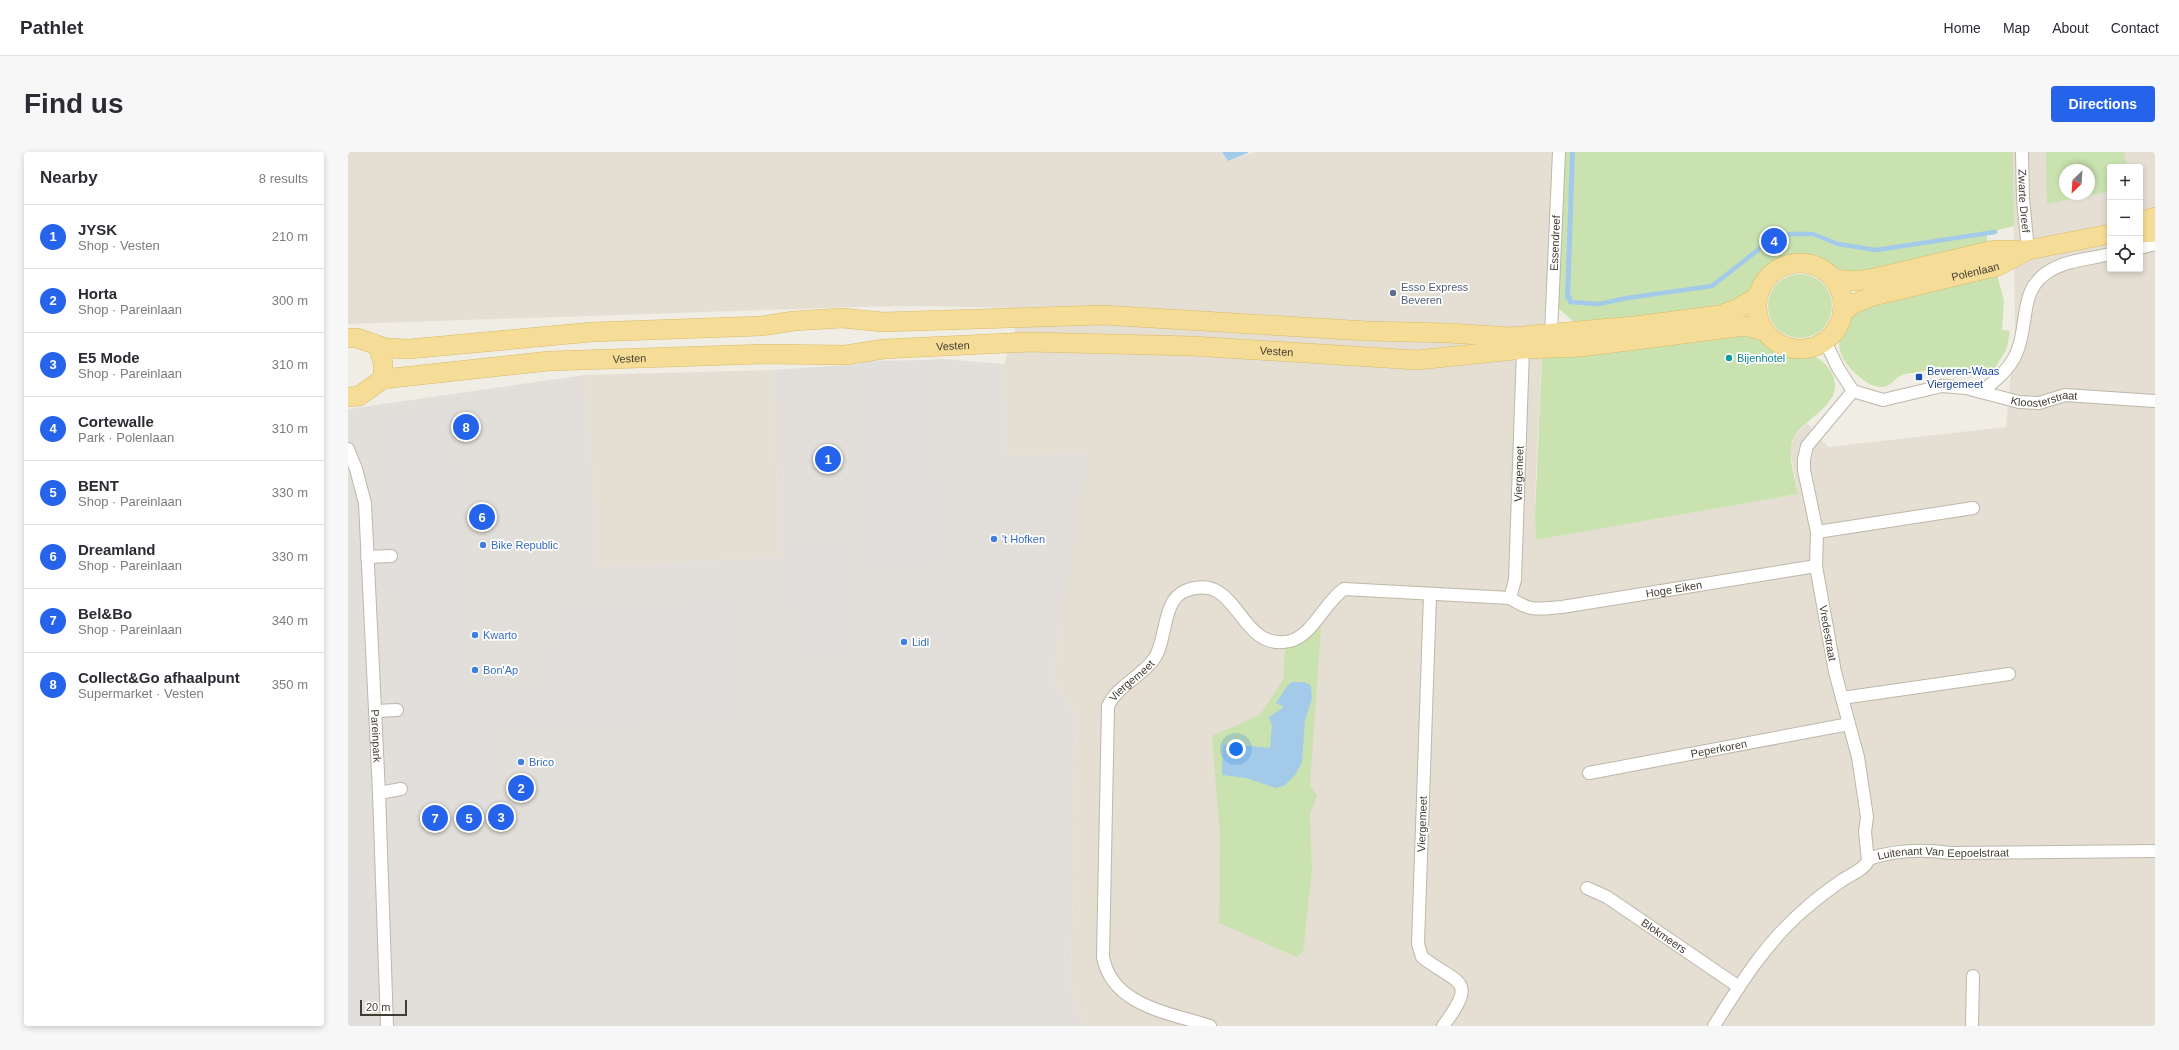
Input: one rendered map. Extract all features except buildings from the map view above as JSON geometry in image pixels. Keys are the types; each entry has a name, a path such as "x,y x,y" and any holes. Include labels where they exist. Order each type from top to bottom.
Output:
{"main road":[{"path":"2143,221 2155,217"},
{"path":"2143,233 2155,232"},
{"name":"Polenlaan","path":"1834,279 1854,281 1870,279 1994,250 2028,250 2107,235"},
{"name":"Polenlaan","path":"1842,313 1853,304 1874,296 1998,266 2028,250"},
{"path":"1802,263 1814,265 1825,271 1834,279 1842,295 1842,313 1833,334 1825,341 1809,348 1793,348 1772,339 1765,331 1758,314 1758,296 1762,285 1769,275 1779,268 1790,264 1802,263"},
{"path":"348,338 357,338 378,346 409,349 584,333 761,326 794,321 842,318 883,322 1103,315 1367,331 1481,334 1511,337 1635,326 1720,314 1738,310 1758,296"},
{"name":"Vesten","path":"348,397 359,396 383,379 549,361 766,354 846,355 884,349 1029,342 1192,346 1417,360 1523,349 1580,347 1745,326 1765,331"},
{"path":"378,346 382,363 383,379"}],"street":[{"name":"Essendreef","path":"1551,333 1559,152"},
{"name":"Zwarte Dreef","path":"2022,152 2023,200 2028,250"},
{"path":"2143,247 2155,244"},
{"path":"1980,392 2005,370 2016,355 2021,338 2026,303 2032,288 2041,278 2051,270 2065,264 2107,255"},
{"path":"1825,341 1838,368 1853,391"},
{"name":"Viergemeet","path":"1510,598 1515,580 1523,349"},
{"name":"Kloosterstraat","path":"1853,391 1883,400 1942,386 1966,388 2008,400 2040,403 2065,396 2155,401"},
{"name":"Vredestraat","path":"1853,391 1834,416 1807,446 1804,459 1804,470 1819,540 1816,548 1816,566 1835,672 1861,772 1867,817 1865,832 1868,859"},
{"name":"Pareinpark","path":"348,449 356,469 365,503 375,711 387,1026"},
{"path":"1817,532 1973,508"},
{"path":"367,557 391,556"},
{"name":"Hoge Eiken","path":"1533,609 1562,607 1816,566"},
{"name":"Viergemeet","path":"1210,1026 1138,1002 1125,994 1114,984 1106,971 1104,957 1107,715 1113,696 1155,658 1160,646 1168,613 1173,602 1183,591 1200,588 1216,590 1230,600 1250,628 1263,637 1276,642 1291,640 1304,634 1316,622 1333,597 1344,589 1430,595 1510,598 1523,607 1533,609"},
{"name":"Viergemeet","path":"1430,595 1418,944 1422,957 1452,976 1462,988 1462,997 1459,1004 1443,1026"},
{"path":"1842,698 2009,674"},
{"path":"375,711 397,710"},
{"name":"Peperkoren","path":"1589,773 1849,724"},
{"path":"378,793 400,789"},
{"name":"Luitenant Van Eepoelstraat","path":"1714,1026 1761,956 1788,925 1805,909 1843,880 1866,866 1868,859 1890,852 1932,850 1950,853 2155,851"},
{"name":"Blokmeers","path":"1587,888 1607,897 1739,987"},
{"path":"1972,1026 1973,976"}],"shaded area":[{"path":"348,152 1222,152 1228,161 1255,152 1556,152 1541,369 1535,498 1536,540 1798,494 1790,450 1795,435 1807,423 1828,447 2006,427 2015,331 2013,152 2155,152 2155,1026 1085,1026 1071,986 1076,712 1053,679 1089,453 1007,456 1004,364 1022,308 922,306 348,324"},
{"path":"941,359 1004,364 1007,456 1090,453 1053,679 1076,712 1071,986 1085,1026 348,1026 348,409 585,375 600,566 780,557 772,370"},
{"path":"932,360 936,564 863,566 859,361"},
{"path":"772,370 780,557 600,566 585,375"},
{"path":"451,411 468,691 550,687 555,612 741,602 742,718 495,731 496,807 402,811 385,415"},
{"path":"848,544 852,652 796,655 789,547"},
{"path":"348,869 368,869 373,1026 348,1026"}],"green space":[{"path":"1563,152 2013,152 2014,226 1986,233 1988,243 1854,273 1843,270 1817,257 1795,254 1781,258 1768,265 1750,289 1738,302 1733,305 1580,327 1558,308"},
{"path":"2046,152 2126,152 2124,153 2126,164 2107,164 2107,192 2095,194 2095,164 2059,164 2059,200 2066,200 2047,204"},
{"path":"1996,271 2004,301 2002,330 2010,331 2007,348 1990,377 1962,370 1938,369 1904,374 1885,387 1878,387 1867,383 1858,376 1842,356 1839,341 1841,333 1855,307"},
{"path":"1794,274 1806,274 1823,283 1830,294 1832,306 1830,318 1823,329 1806,338 1794,338 1782,333 1773,324 1768,312 1768,300 1773,288 1782,279"},
{"path":"1742,332 1759,339 1773,351 1780,354 1807,355 1819,359 1830,370 1834,378 1835,387 1833,395 1828,403 1822,410 1800,428 1792,441 1791,456 1798,494 1536,540 1535,515 1542,357"},
{"path":"1321,626 1310,785 1317,796 1310,814 1312,870 1303,952 1297,957 1219,923 1220,834 1212,736 1260,715 1283,680 1285,649"}],"water":[{"path":"1222,152 1248,152 1248,153 1228,161"},
{"path":"1570,152 1575,152 1570,302 1565,298"},
{"path":"1292,682 1303,682 1309,684 1311,687 1312,699 1305,720 1302,762 1295,775 1284,786 1276,788 1246,778 1222,775 1223,745 1229,744 1270,748 1272,726 1269,717 1284,707 1276,703 1288,685"}],"waterway":[{"path":"1570,298 1570,302 1599,304 1627,298 1712,286 1767,243 1790,234 1813,234 1838,244 1876,250 1995,232"}],"place":[{"name":"Cortewalle","path":"1774,241"},
{"name":"Esso Express Beveren","path":"1393,293"},
{"name":"Bijenhotel","path":"1729,358"},
{"name":"Beveren-Waas Viergemeet","path":"1919,377"},
{"name":"Collect&Go afhaalpunt","path":"466,427"},
{"name":"JYSK","path":"828,459"},
{"name":"Dreamland","path":"482,517"},
{"name":"'t Hofken","path":"994,539"},
{"name":"Bike Republic","path":"483,545"},
{"name":"Kwarto","path":"475,635"},
{"name":"Lidl","path":"904,642"},
{"name":"Bon'Ap","path":"475,670"},
{"name":"Brico","path":"521,762"},
{"name":"Horta","path":"521,788"},
{"name":"E5 Mode","path":"501,817"},
{"name":"Bel&Bo","path":"435,818"},
{"name":"BENT","path":"469,818"}]}
